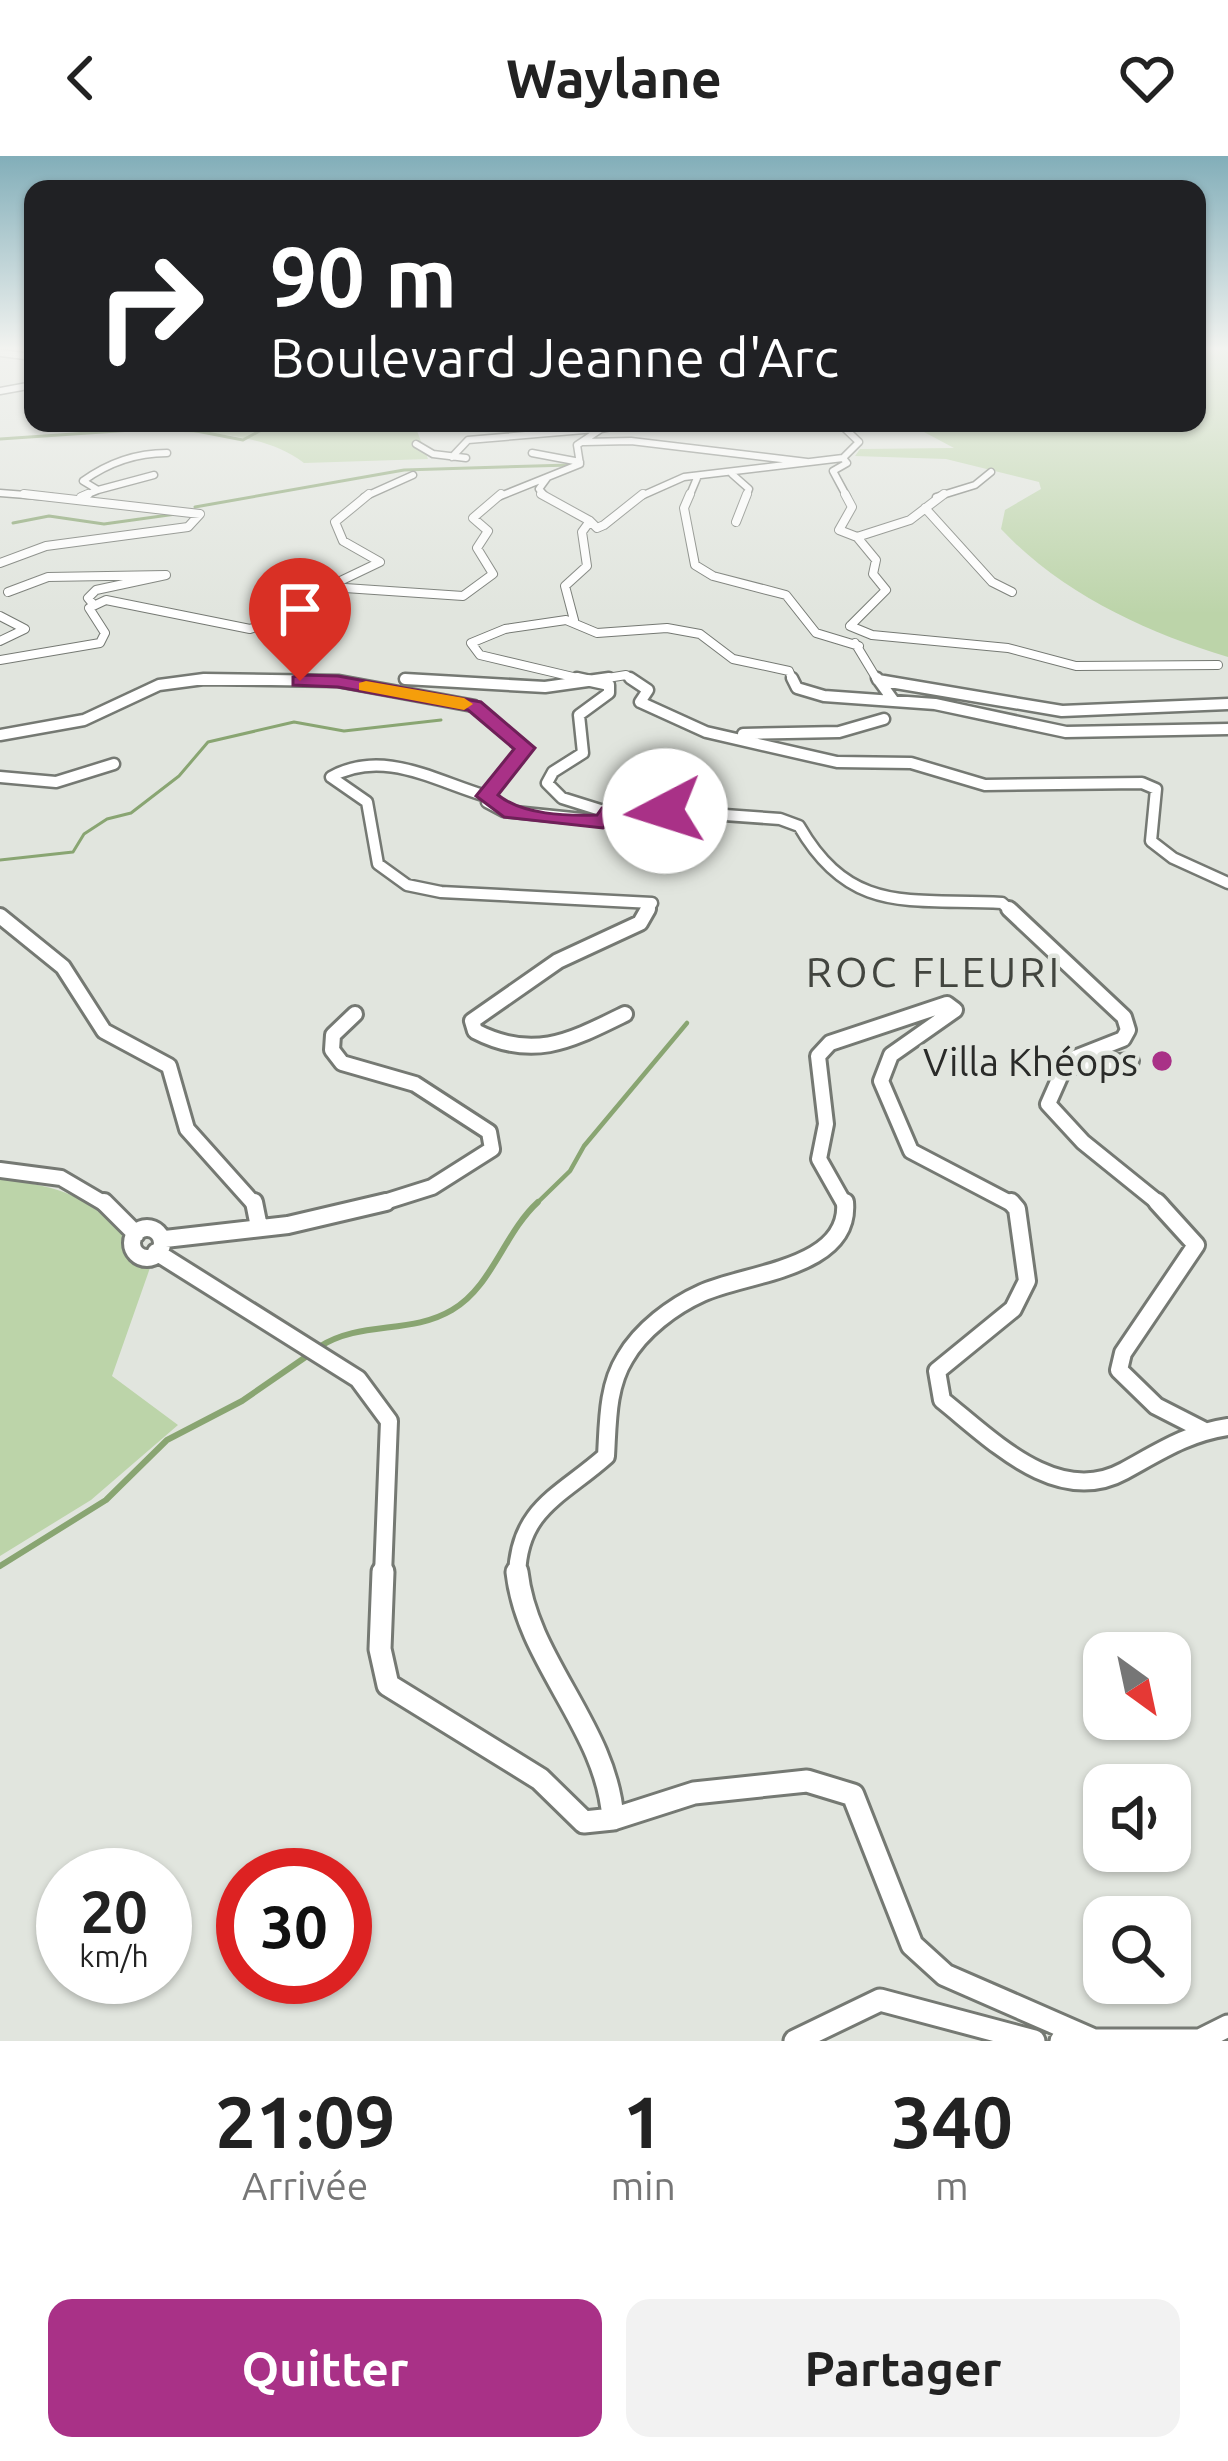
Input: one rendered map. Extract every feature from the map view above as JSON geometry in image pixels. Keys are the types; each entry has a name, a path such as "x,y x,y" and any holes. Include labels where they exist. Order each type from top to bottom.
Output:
{"street":[{"path":"452,457 468,440 493,438"},
{"path":"580,442 587,438"},
{"path":"549,474 539,492 603,527 623,505 660,484 843,458 860,442 856,438"},
{"path":"580,442 631,441 818,463"},
{"path":"580,442 580,462"},
{"path":"416,444 466,458"},
{"path":"98,490 84,479 148,451 167,453"},
{"path":"532,453 580,462"},
{"path":"843,458 847,463 833,472 852,508 839,530 857,536 910,520 991,472"},
{"path":"320,593 360,588 464,596 493,574 477,548 488,531 473,518 500,493 580,462"},
{"path":"732,474 749,489 736,522"},
{"path":"81,497 154,475"},
{"path":"93,604 131,601 250,629 270,624 380,562 343,541 335,523 368,494 413,475"},
{"path":"697,478 684,508 694,566 713,576 786,595 816,634 859,646"},
{"path":"0,493 81,497 124,509 187,509 200,518 188,527 46,546 0,563"},
{"path":"925,508 992,583 1012,592"},
{"path":"574,620 565,586 587,566 582,532 590,521"},
{"path":"857,536 860,546 874,556 873,574 886,590 846,634 869,655 880,691 893,700"},
{"path":"8,592 48,577 166,575 97,590 88,598 93,604"},
{"path":"0,660 100,643 105,634 90,613 93,604"},
{"path":"0,616 25,629 0,641"},
{"path":"1203,1430 1164,1412 1133,1389 1119,1370 1123,1353 1196,1245 1182,1224 1071,1137 1048,1104 1067,1061 1123,1039 1128,1030 1124,1018 1002,904 882,897 849,887 814,854 799,826 780,819 640,808 610,812 562,798 547,783 553,772 583,753 575,722 580,710 609,693 609,685 480,655 471,643 505,629 574,620 597,633 667,628 700,634 734,659 789,671 797,688 824,696 893,700 1066,732 1228,729"},
{"path":"850,626 872,634 1008,648 1076,666 1218,665"},
{"path":"405,679 545,687 626,675 648,690 640,702 726,736 837,761 929,766 985,785 1142,783 1156,789 1150,841 1173,858 1228,883"},
{"path":"0,735 84,720 159,685 204,679 338,681 474,706 518,739 524,755 486,796"},
{"path":"878,680 1062,711 1228,704"},
{"path":"726,736 854,730 878,726 884,719"},
{"path":"0,777 23,783 67,781 113,764"},
{"path":"610,812 603,821 573,822 504,811 486,796 411,766 350,769 332,777 367,802 378,864 407,885 519,898 649,901 653,908 640,922 558,961 470,1025 497,1044 547,1052 625,1014"},
{"path":"0,916 64,967 104,1031 169,1066 187,1129 254,1198 259,1227"},
{"path":"613,1819 613,1782 536,1631 520,1586 518,1547 541,1508 606,1456 609,1390 627,1353 704,1292 805,1260 828,1244 845,1220 846,1203 819,1159 826,1124 818,1056 830,1043 947,1004 955,1010 949,1019 891,1055 881,1081 911,1151 943,1172 994,1191 1017,1209 1027,1281 1013,1309 938,1371 942,1400 1034,1468 1087,1485 1116,1476 1171,1438 1228,1426"},
{"path":"160,1245 305,1222 374,1204 464,1171 492,1149 489,1132 416,1084 342,1063 332,1050 333,1035 355,1014"},
{"path":"1067,1061 1077,1066 1131,1061"},
{"path":"0,1170 63,1177 94,1190 136,1234 152,1230 160,1245 374,1395 389,1420 380,1649 388,1685 540,1779 584,1822 613,1819 694,1792 807,1781 853,1795 911,1945 945,1976 1094,2040"},
{"path":"795,2041 880,2000 1034,2041"},
{"path":"1061,2041 1200,2040 1228,2026"}],"green space":[{"path":"243,438 420,438 428,459 304,463"},
{"path":"935,438 1228,438 1228,657 1106,608 1025,552 1001,529 1005,510 1041,489 1039,482 946,459 855,456 860,449 954,448"},
{"path":"0,1179 51,1188 86,1203 151,1265 112,1376 178,1425 91,1500 0,1556"}],"waterway":[{"path":"0,439 15,438"},
{"path":"233,438 247,438"},
{"path":"195,507 404,470 570,465"},
{"path":"13,523 49,516 104,524 176,514"},
{"path":"0,860 73,852 84,834 107,819 131,813 179,776 208,742 294,722 344,731 441,720"},
{"path":"537,1203 570,1171 584,1146 687,1023"},
{"path":"319,1347 352,1333 419,1323 452,1310 478,1288 537,1203"},
{"path":"0,1566 106,1500 167,1440 242,1401 310,1354"}],"slow traffic":[{"path":"366,686 464,704"}],"place":[{"name":"Villa Khéops","path":"1162,1061"}],"district":[{"name":"ROC FLEURI","path":"934,971"}],"route":[{"path":"300,681 338,681 474,706 525,748 524,755 486,796 487,802 504,811 573,822 603,821 610,812 623,810 665,811"}]}
